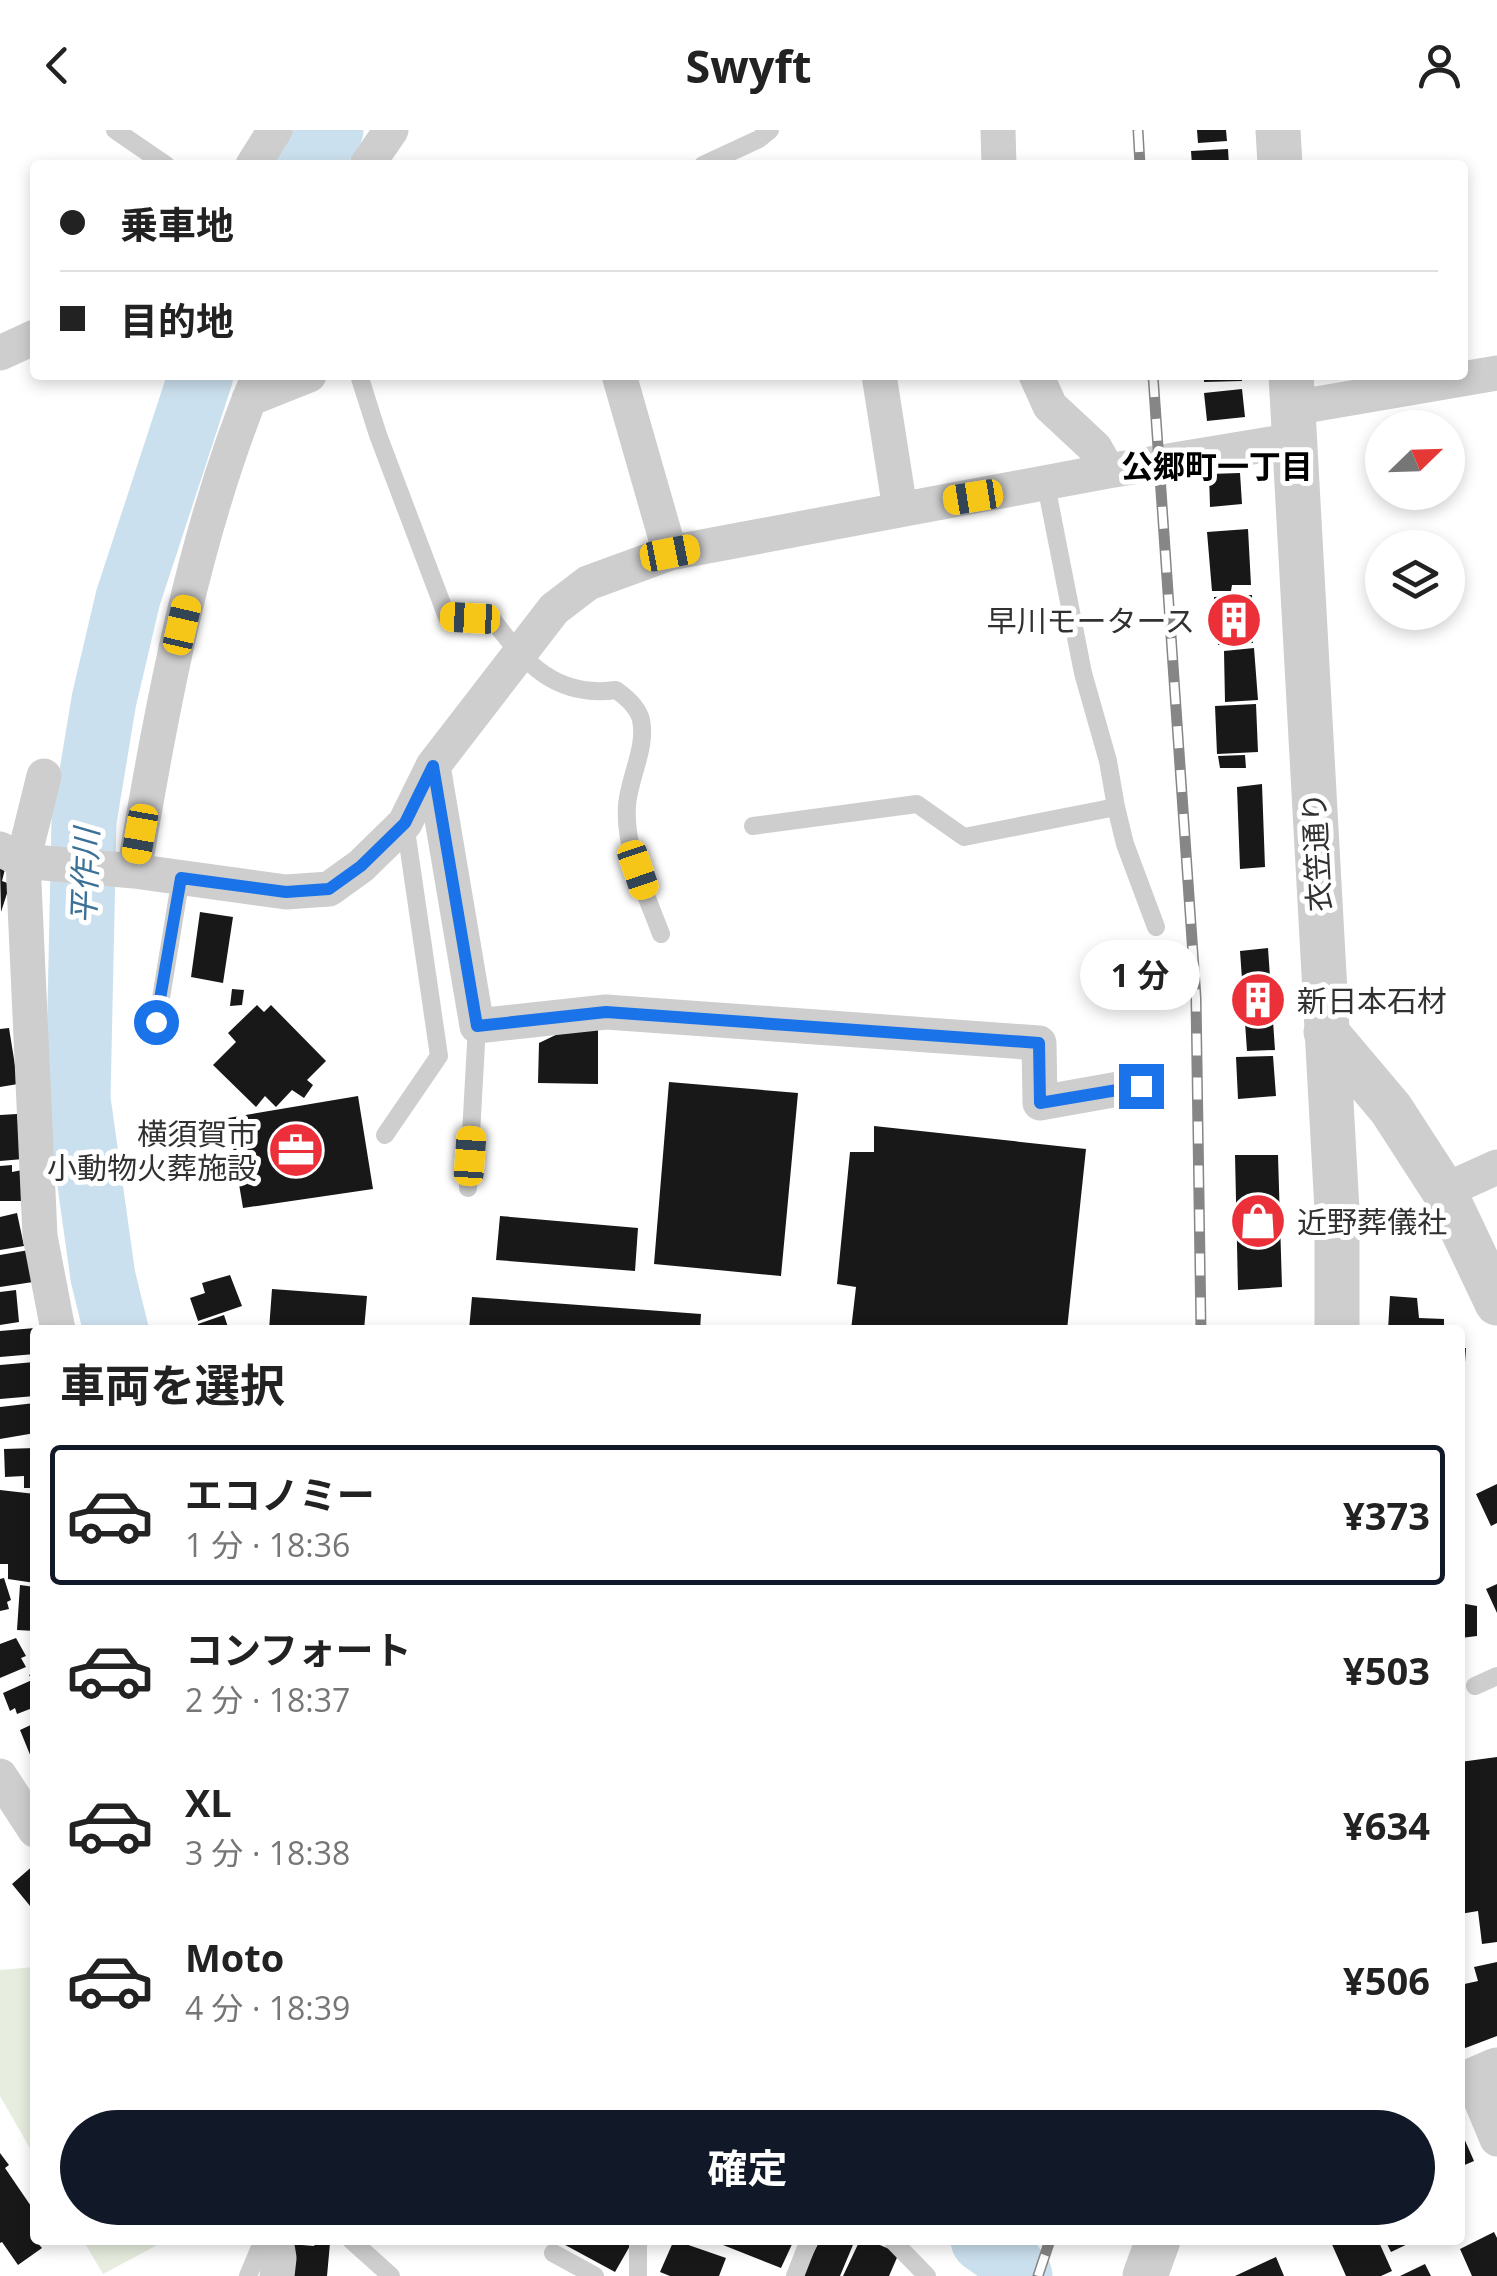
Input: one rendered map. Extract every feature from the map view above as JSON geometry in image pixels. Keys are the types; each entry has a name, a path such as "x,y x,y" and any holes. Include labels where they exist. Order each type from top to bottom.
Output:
{"street":[{"path":"257,160 275,130"},
{"path":"370,160 391,130"},
{"path":"998,130 999,160"},
{"path":"1278,130 1280,160"},
{"path":"0,352 30,339"},
{"path":"1468,378 1497,373"},
{"path":"134,871 159,724 205,526 254,387 286,380"},
{"path":"620,380 670,553"},
{"path":"880,380 900,509"},
{"path":"1038,380 1050,406 1095,448 1108,471"},
{"path":"12,855 286,892 329,889 361,866 405,823 433,766 554,609 588,583 670,553 1046,485 1108,471 1293,408 1456,380"},
{"name":"衣笠通り","path":"1293,408 1337,1210 1338,1325"},
{"path":"433,766 477,1026 606,1012 1039,1043 1040,1103 1141,1086"},
{"path":"44,776 12,855 40,1236 57,1325"},
{"path":"1326,1032 1392,1109 1444,1191 1497,1303"},
{"path":"1444,1191 1497,1167"},
{"path":"0,1776 30,1822"},
{"path":"1476,2079 1497,2139"},
{"path":"277,2245 277,2276"},
{"path":"1145,2276 1156,2245"}],"lane":[{"path":"115,130 159,160"},
{"path":"714,160 770,130"},
{"path":"361,380 447,618 493,620 520,657 565,686 588,694 616,690 630,700 641,720 639,752 627,805 630,848 661,934"},
{"path":"1046,485 1083,672 1108,761 1125,844 1156,927"},
{"path":"753,826 918,804 964,838 1116,807"},
{"path":"385,1134 438,1056 405,823"},
{"path":"156,1022 181,878"},
{"path":"468,1188 477,1026"},
{"path":"1474,1686 1497,1676"},
{"path":"248,2276 261,2245"},
{"path":"356,2245 391,2276"},
{"path":"638,2245 638,2276"},
{"path":"795,2276 807,2245"},
{"path":"897,2245 927,2276"},
{"path":"553,2252 596,2276"}],"green space":[{"path":"30,1967 30,2148 0,2096 0,1970"},
{"path":"86,2245 157,2245 103,2274"}],"building":[{"path":"1197,130 1226,130 1227,141 1198,143"},
{"path":"1228,149 1229,160 1192,160 1191,151"},
{"path":"1242,389 1245,417 1207,421 1204,393"},
{"path":"1240,473 1242,504 1210,507 1209,474"},
{"path":"1248,529 1251,585 1212,591 1207,532"},
{"name":"早川モータース","path":"1252,595 1253,643 1218,645 1214,597"},
{"path":"1254,648 1258,700 1225,702 1224,651"},
{"path":"1256,704 1258,752 1217,754 1215,706"},
{"path":"1245,755 1246,768 1220,768 1218,756"},
{"path":"1262,784 1265,867 1240,869 1237,787"},
{"path":"0,868 5,869 2,881 10,884 1,912"},
{"path":"200,912 233,917 223,983 191,977"},
{"name":"新日本石材","path":"1268,948 1275,1050 1247,1051 1240,951"},
{"path":"232,989 244,990 242,1005 230,1006"},
{"path":"257,1005 264,1012 271,1005 326,1061 307,1080 313,1085 304,1098 292,1090 276,1107 265,1096 256,1107 213,1065 236,1042 228,1033"},
{"path":"9,1028 18,1084 0,1087 0,1029"},
{"path":"568,1029 598,1030 598,1084 538,1083 539,1043"},
{"path":"1273,1056 1276,1096 1238,1099 1236,1057"},
{"path":"669,1082 798,1093 781,1276 654,1264"},
{"path":"358,1096 373,1189 243,1208 228,1118"},
{"path":"17,1114 23,1159 0,1161 0,1115"},
{"path":"874,1126 1086,1149 1068,1325 852,1325 856,1287 837,1284 850,1152 874,1152"},
{"name":"近野葬儀社","path":"1235,1155 1278,1155 1282,1287 1238,1290"},
{"path":"12,1165 12,1172 22,1170 24,1201 0,1201 0,1166"},
{"path":"17,1213 24,1246 0,1250 0,1217"},
{"path":"500,1216 638,1228 635,1271 496,1260"},
{"path":"29,1250 33,1282 0,1287 0,1255"},
{"path":"230,1275 242,1306 198,1321 190,1298 205,1293 202,1283"},
{"path":"272,1289 367,1296 364,1325 269,1325"},
{"path":"16,1290 19,1322 0,1325 0,1292"},
{"path":"1390,1296 1417,1298 1419,1318 1444,1319 1444,1325 1388,1325"},
{"path":"472,1297 701,1314 700,1325 469,1325"},
{"path":"224,1315 227,1325 198,1325"},
{"path":"30,1328 30,1354 0,1357 0,1331"},
{"path":"30,1362 30,1396 0,1399 0,1365"},
{"path":"30,1404 30,1434 0,1439 0,1407"},
{"path":"30,1448 30,1488 24,1488 24,1476 5,1477 4,1449"},
{"path":"1497,1484 1497,1523 1491,1526 1476,1494"},
{"path":"0,1490 30,1493 30,1582 8,1579 8,1564 0,1564"},
{"path":"4,1578 11,1600 7,1602 9,1609 0,1611 0,1579"},
{"path":"1497,1584 1497,1613 1486,1589"},
{"path":"20,1585 30,1586 30,1631 17,1630"},
{"path":"1465,1604 1477,1606 1477,1636 1465,1638"},
{"path":"16,1638 26,1656 21,1658 26,1667 0,1678 0,1644"},
{"path":"30,1681 30,1709 17,1714 15,1708 10,1711 3,1693"},
{"path":"30,1725 30,1755 20,1730"},
{"path":"1497,1757 1497,1942 1482,1944 1478,1911 1465,1913 1465,1761"},
{"path":"30,1868 30,1906 12,1884"},
{"path":"1497,1962 1497,2036 1465,2048 1465,1984 1478,1981 1474,1967"},
{"path":"1465,2140 1474,2161 1465,2165"},
{"path":"0,2153 9,2165 5,2168 30,2205 30,2245 42,2248 18,2265 0,2243"},
{"path":"1494,2232 1497,2276 1472,2276 1460,2249"},
{"path":"290,2245 330,2245 327,2276 288,2276"},
{"path":"565,2245 630,2245 615,2272"},
{"path":"672,2245 688,2245 726,2258 719,2276 670,2276 660,2272"},
{"path":"723,2245 792,2245 781,2268"},
{"path":"818,2245 853,2245 840,2276 802,2276"},
{"path":"858,2245 880,2245 899,2253 889,2276 843,2276"},
{"path":"1332,2245 1380,2245 1392,2271 1381,2276 1346,2276"},
{"path":"1388,2245 1406,2245 1391,2252"},
{"path":"1276,2257 1284,2276 1235,2276"},
{"path":"1425,2264 1431,2276 1400,2276"}],"waterway":[{"name":"平作川","path":"310,160 331,130"},
{"name":"平作川","path":"115,1325 103,1277 78,1099 84,821 104,700 128,598 199,380"},
{"name":"平作川","path":"990,2245 1004,2255 1020,2276"}],"railway":[{"path":"1138,130 1140,160"},
{"path":"1153,380 1196,998 1201,1325"},
{"path":"1038,2276 1048,2245"}],"place":[{"name":"早川モータース","path":"1234,620"},
{"name":"新日本石材","path":"1258,1000"},
{"name":"横須賀市 小動物火葬施設","path":"296,1150"},
{"name":"近野葬儀社","path":"1258,1221"}],"district":[{"name":"公郷町一丁目","path":"1217,465"}],"route":[{"path":"156,1022 181,878 286,892 329,889 361,866 405,823 433,766 477,1026 606,1012 1039,1043 1040,1103 1141,1086"}]}
